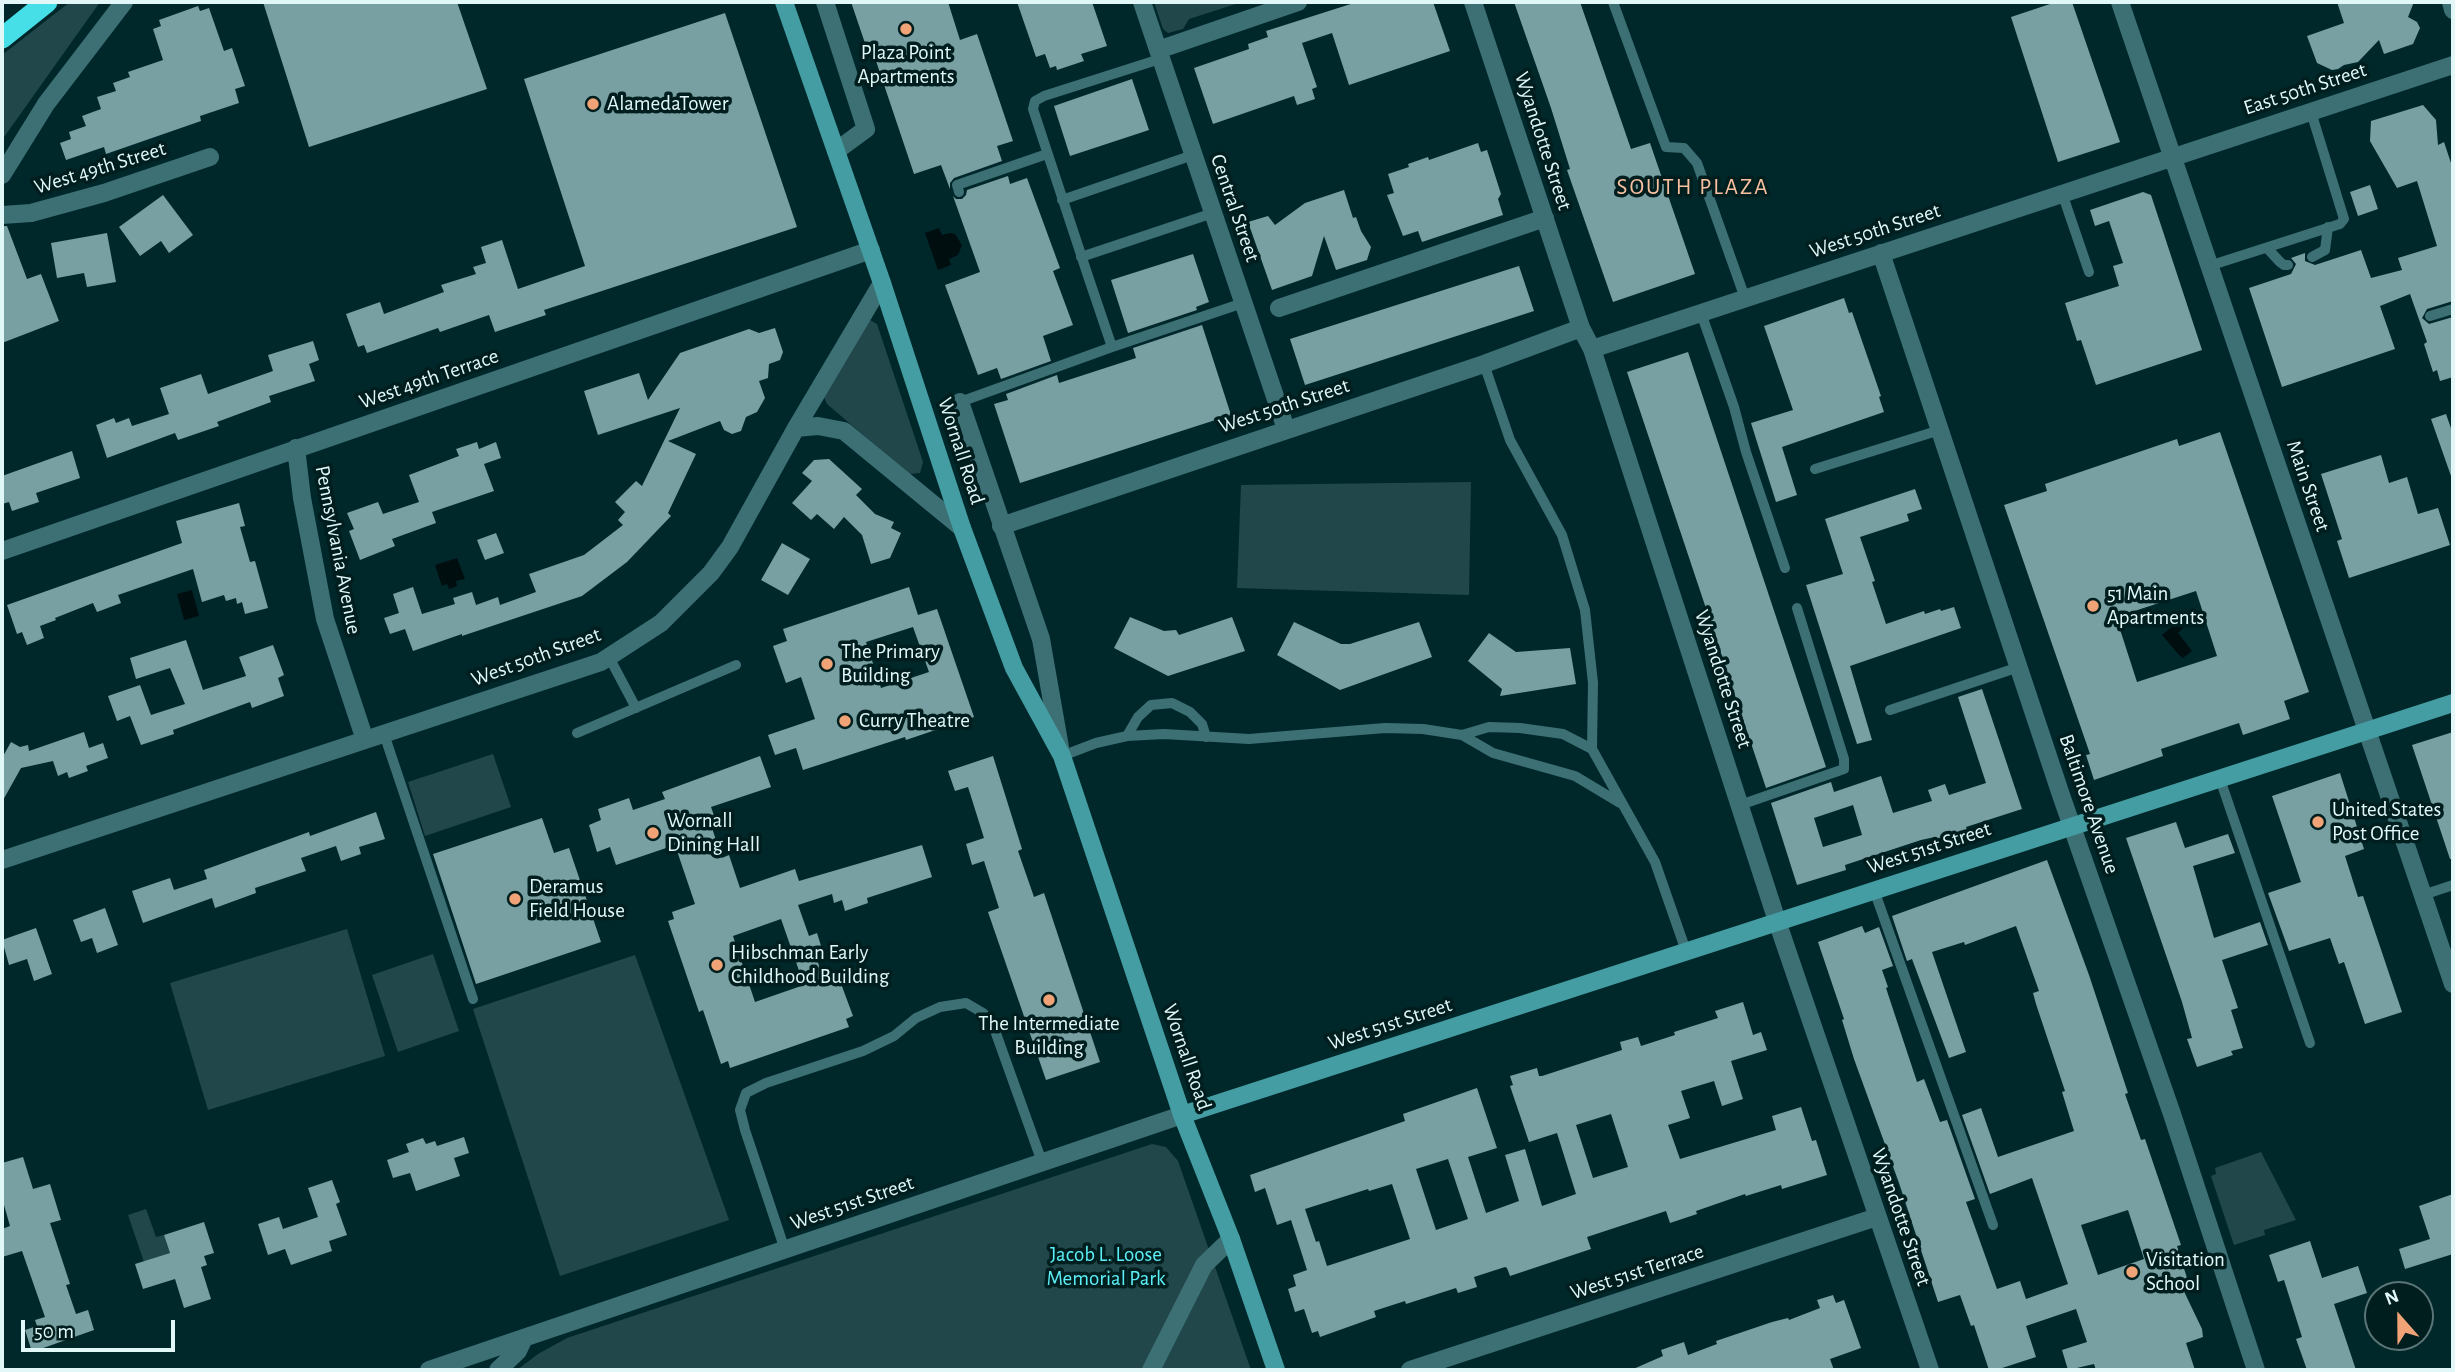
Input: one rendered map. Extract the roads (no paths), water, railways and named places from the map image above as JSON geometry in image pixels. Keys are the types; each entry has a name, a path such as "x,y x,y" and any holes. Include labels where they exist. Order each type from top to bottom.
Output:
{"highway":[{"path":"2,38 47,2"}],"main road":[{"name":"Wornall Road","path":"784,2 871,250 962,528 1014,668 1062,756 1182,1115 1231,1240 1276,1370"},
{"name":"West 51st Street","path":"1182,1115 2453,703"}],"street":[{"path":"2,175 46,104 124,2"},
{"path":"825,2 866,129 836,151"},
{"name":"Central Street","path":"1142,2 1286,429"},
{"path":"1159,54 1298,2"},
{"name":"Wyandotte Street","path":"1473,2 1581,328 1592,349 1777,921 1930,1370"},
{"name":"Main Street","path":"2119,2 2453,984"},
{"path":"2451,2 2453,10"},
{"name":"East 50th Street","path":"2172,157 2453,65"},
{"name":"West 49th Street","path":"2,215 31,213 104,193 210,157"},
{"name":"West 50th Street","path":"1592,349 2172,157"},
{"path":"1279,307 1545,218"},
{"name":"West 49th Terrace","path":"2,551 871,250"},
{"name":"Baltimore Avenue","path":"1881,253 2256,1370"},
{"name":"West 50th Street","path":"2,860 589,666 609,657 661,624 711,573 730,547 796,428 882,283"},
{"name":"West 50th Street","path":"1002,526 1484,364 1581,328"},
{"name":"Wornall Road","path":"960,402 1041,639 1062,756"},
{"path":"796,428 818,426 844,431 962,528"},
{"name":"Pennsylvania Avenue","path":"296,448 302,498 325,620 365,740"},
{"name":"West 51st Street","path":"429,1370 1182,1115"},
{"name":"West 51st Terrace","path":"1410,1370 1877,1217"},
{"path":"1150,1370 1204,1265 1231,1240"},
{"path":"498,1370 519,1351 524,1338"}],"lane":[{"path":"1612,2 1666,147 1684,148 1697,163 1745,298"},
{"path":"1112,346 1033,109 1035,101 1044,96 1159,54"},
{"path":"2209,266 2340,224 2344,219 2311,112"},
{"path":"959,191 957,185 1047,154"},
{"path":"1062,200 1193,155"},
{"path":"2062,193 2089,272"},
{"path":"1081,257 1213,213"},
{"path":"2312,257 2325,250 2328,228"},
{"path":"2267,248 2280,262 2288,265"},
{"path":"960,402 1112,346 1243,303"},
{"path":"2430,316 2453,309"},
{"path":"1701,313 1785,568"},
{"path":"1484,364 1510,440 1562,535 1585,610 1593,683 1592,749 1655,862 1686,951"},
{"path":"1815,469 1940,430"},
{"path":"1740,805 1844,769 1844,759 1797,608"},
{"path":"609,657 636,708"},
{"path":"577,733 736,665"},
{"path":"1890,710 2019,667"},
{"path":"1127,736 1138,717 1152,705 1172,703 1190,712 1202,724 1206,737"},
{"path":"1462,735 1489,727 1520,728 1563,734 1592,749"},
{"path":"1062,756 1096,743 1127,736 1164,734 1249,739 1385,728 1423,729 1462,735 1493,753 1575,776 1627,808"},
{"path":"384,734 472,999"},
{"path":"2220,779 2310,1043"},
{"path":"2423,895 2453,885"},
{"path":"1874,890 1993,1226"},
{"path":"785,1250 740,1110 746,1093 766,1083 863,1051 894,1036 916,1018 940,1007 966,1003 983,1013 993,1025 1042,1162"}],"place":[{"name":"Plaza Point Apartments","path":"906,29"},
{"name":"AlamedaTower","path":"593,104"},
{"name":"51 Main Apartments","path":"2093,606"},
{"name":"The Primary Building","path":"827,664"},
{"name":"Curry Theatre","path":"845,721"},
{"name":"United States Post Office","path":"2318,822"},
{"name":"Wornall Dining Hall","path":"653,833"},
{"name":"Deramus Field House","path":"515,899"},
{"name":"Hibschman Early Childhood Building","path":"717,965"},
{"name":"The Intermediate Building","path":"1049,1000"},
{"name":"Visitation School","path":"2132,1272"}],"district":[{"name":"SOUTH PLAZA","path":"1693,187"}],"park label":[{"name":"Jacob L. Loose Memorial Park","path":"1106,1267"}]}
